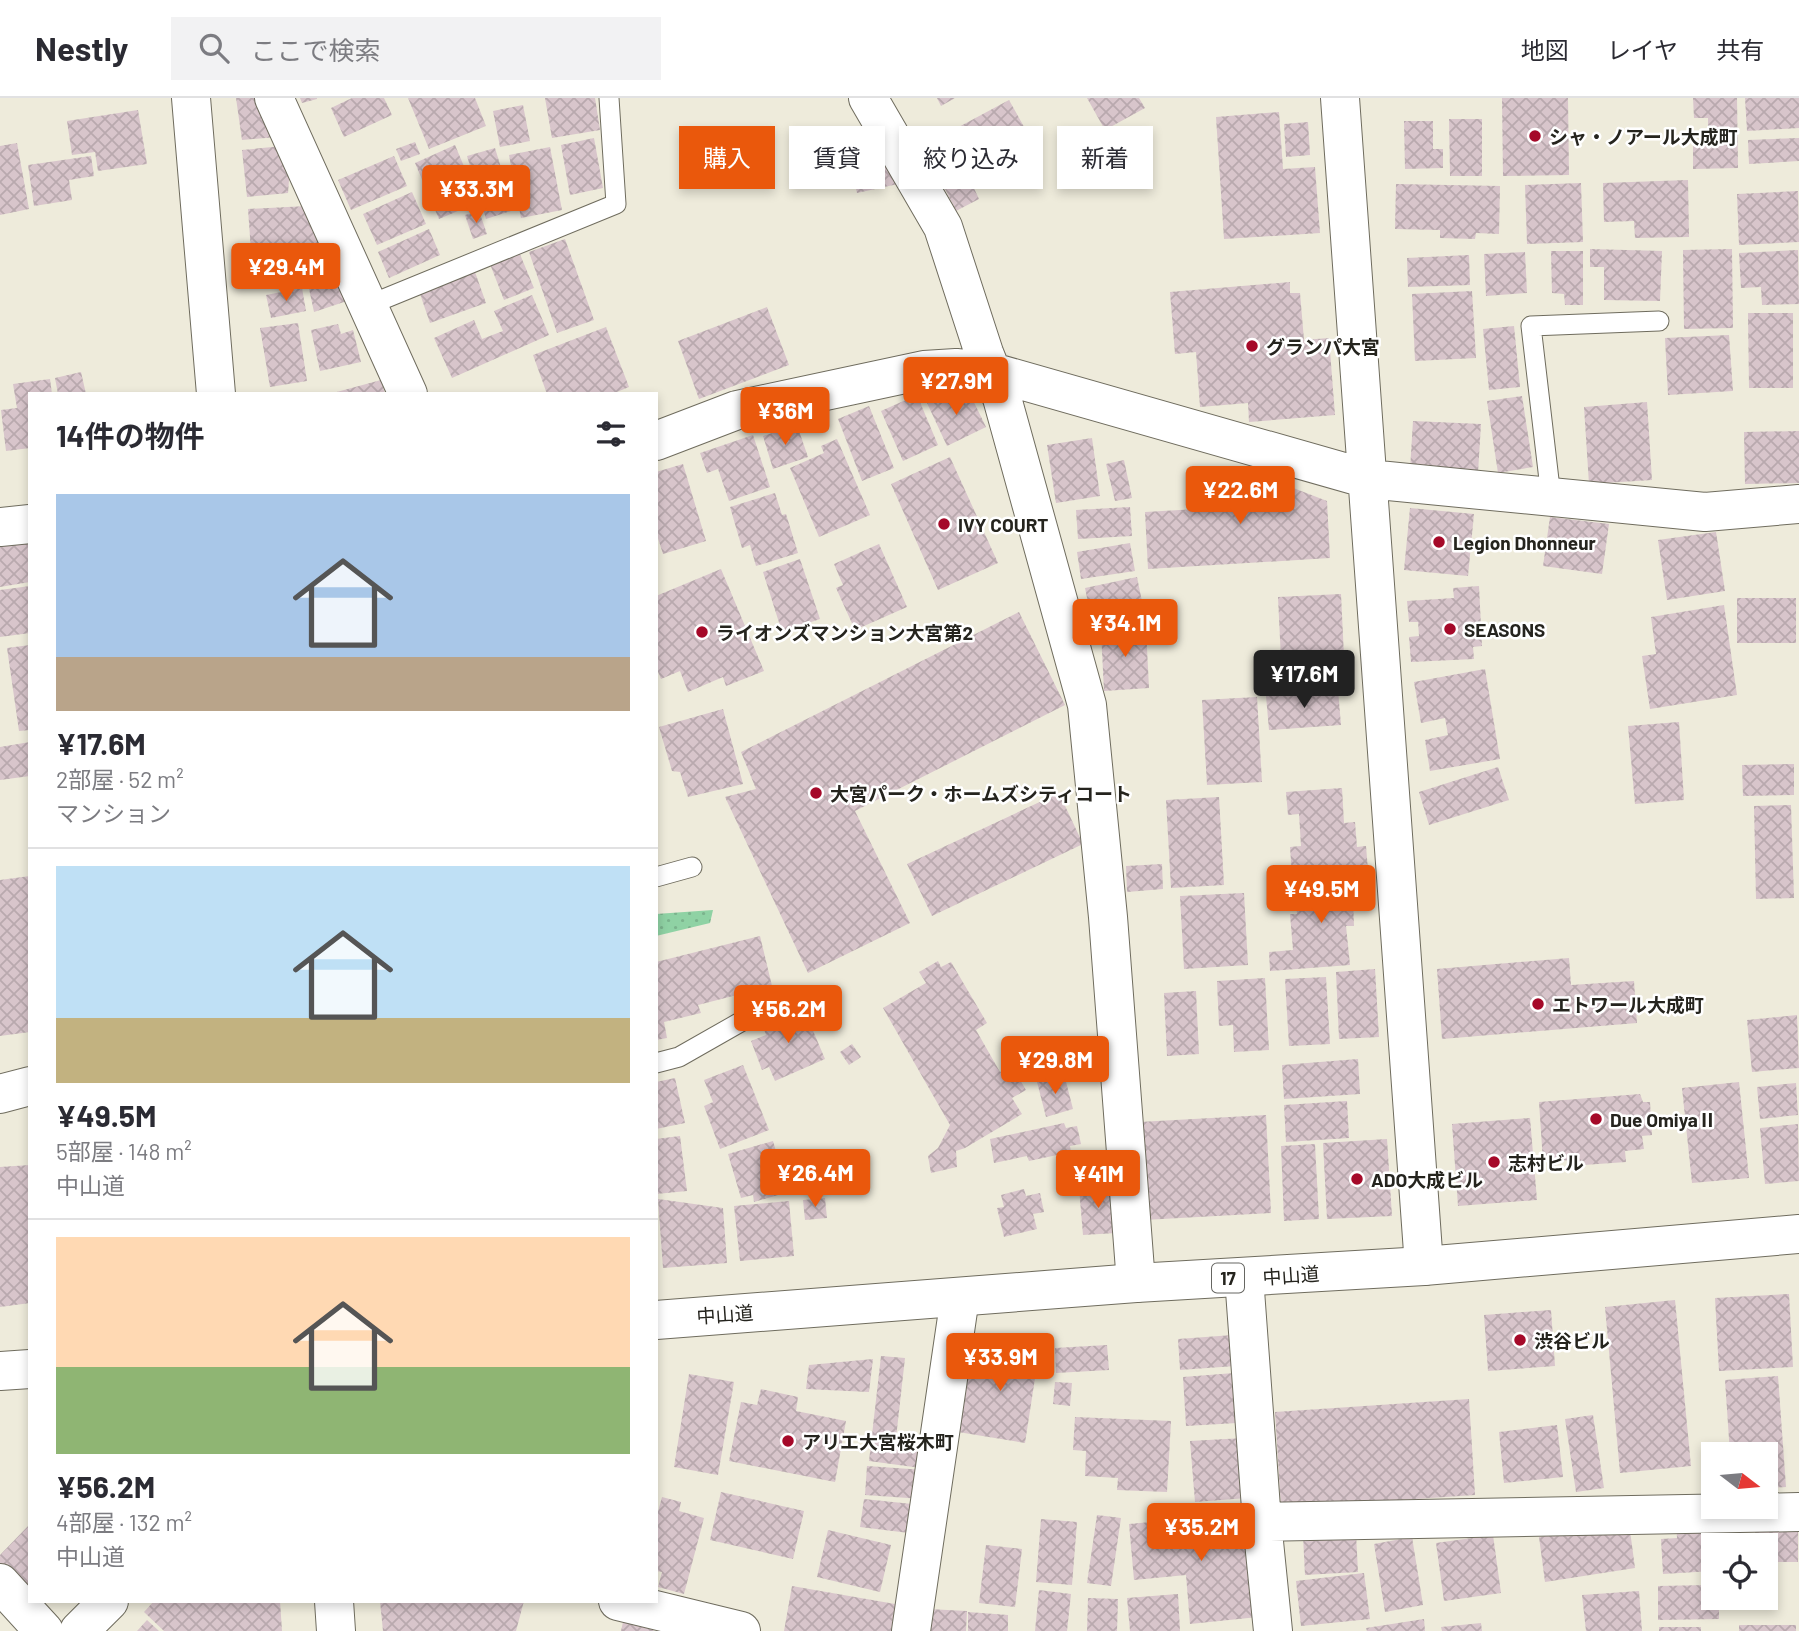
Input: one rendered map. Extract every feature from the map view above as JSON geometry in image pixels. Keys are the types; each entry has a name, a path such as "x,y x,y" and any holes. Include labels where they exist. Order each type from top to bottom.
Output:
{"main road":[{"path":"191,98 216,392"},
{"path":"274,98 407,392"},
{"path":"868,98 943,227 984,353 1002,398 1087,705 1108,917 1136,1283"},
{"path":"1340,98 1424,1266"},
{"path":"658,440 737,410 924,370 956,368 992,372 1368,479 1705,512 1799,504"},
{"path":"0,527 28,524"},
{"path":"0,1094 28,1087"},
{"name":"中山道","path":"658,1320 1136,1283 1424,1266 1799,1234"},
{"path":"1244,1278 1273,1631"},
{"path":"911,1631 960,1297"},
{"path":"0,1371 28,1369"},
{"path":"1262,1522 1799,1512"},
{"path":"0,1583 44,1631"},
{"path":"79,1631 107,1603"},
{"path":"334,1603 336,1631"},
{"path":"626,1603 741,1631"}],"lane":[{"path":"369,304 616,204 609,98"},
{"path":"1551,497 1531,326 1659,321"},
{"path":"658,876 692,867"},
{"path":"658,1062 679,1056 744,1020"}],"green space":[{"path":"713,910 710,923 658,936 658,914"}],"building":[{"path":"236,98 255,98 277,137 242,140"},
{"path":"300,98 317,98 317,99 302,103"},
{"path":"352,98 384,98 392,115 344,137 331,108"},
{"path":"408,98 475,98 486,126 429,149"},
{"path":"545,98 595,98 600,130 552,138"},
{"path":"937,98 955,98 941,106"},
{"path":"1087,98 1139,98 1145,108 1112,126 1103,126"},
{"name":"シャ・ノアール大成町","path":"1502,98 1568,98 1569,175 1503,176"},
{"path":"1693,98 1737,98 1738,168 1693,169 1693,146 1708,145 1708,118 1694,118"},
{"path":"1745,98 1799,98 1799,128 1747,131"},
{"path":"1009,100 1024,126 961,126"},
{"path":"523,105 530,141 500,147 493,111"},
{"path":"138,110 147,164 98,171 95,152 72,155 67,121"},
{"path":"1279,112 1283,169 1315,167 1320,233 1224,239 1216,117"},
{"path":"1449,119 1482,119 1482,176 1450,176"},
{"path":"1404,121 1433,121 1433,149 1443,149 1443,168 1405,169"},
{"path":"1308,122 1310,155 1286,157 1284,124"},
{"path":"594,138 603,188 570,195 561,145"},
{"path":"1799,138 1799,161 1749,164 1748,140"},
{"path":"415,142 420,154 401,161 396,149"},
{"path":"17,143 29,209 0,215 0,146"},
{"path":"455,145 479,202 439,219 415,163"},
{"path":"283,146 299,180 289,180 288,193 247,197 242,150"},
{"path":"550,147 562,210 521,218 509,155"},
{"path":"495,148 514,210 486,219 467,156"},
{"path":"91,156 94,176 69,180 72,200 34,206 28,165"},
{"path":"394,156 407,186 351,210 338,180"},
{"path":"892,158 898,184 885,187 885,160"},
{"path":"1688,180 1689,237 1635,238 1634,221 1604,222 1603,183"},
{"path":"1581,183 1583,242 1527,244 1525,185"},
{"path":"1396,184 1500,186 1499,234 1476,233 1475,239 1440,238 1440,230 1395,229"},
{"path":"856,189 875,189 857,193"},
{"path":"945,189 974,189 979,199 956,211"},
{"path":"1798,191 1799,242 1739,245 1737,194"},
{"path":"412,192 426,224 377,245 363,214"},
{"path":"307,206 321,246 251,251 248,209"},
{"path":"479,211 487,234 473,239 465,215"},
{"path":"429,229 440,255 389,278 378,252"},
{"path":"565,239 594,320 557,333 529,252"},
{"path":"517,247 534,288 504,300 488,259"},
{"path":"1590,249 1662,251 1660,301 1604,300 1604,267 1590,267"},
{"path":"1732,249 1733,328 1684,329 1683,250"},
{"path":"332,250 353,299 314,312 302,256"},
{"path":"1798,250 1799,304 1762,305 1761,287 1741,288 1739,253"},
{"path":"1551,251 1583,251 1583,305 1565,305 1564,294 1552,293"},
{"path":"1525,252 1527,293 1486,296 1484,254"},
{"path":"299,255 302,283 254,288 251,261"},
{"path":"1469,255 1470,285 1408,287 1407,258"},
{"path":"475,272 486,303 430,323 419,291"},
{"name":"グランパ大宮","path":"1290,282 1290,293 1300,293 1304,340 1329,338 1335,415 1249,422 1248,403 1200,407 1196,352 1175,354 1170,292"},
{"path":"302,288 306,311 271,318 266,295"},
{"path":"1472,291 1476,358 1415,361 1412,294"},
{"path":"532,295 549,335 452,378 434,338 474,320 482,339 503,331 494,311"},
{"path":"767,307 789,365 699,399 678,341"},
{"path":"1748,313 1793,313 1793,388 1749,388"},
{"path":"298,323 307,381 270,387 260,328"},
{"path":"338,324 341,334 353,330 361,362 320,371 311,330"},
{"path":"1514,326 1520,387 1489,390 1483,329"},
{"path":"606,327 629,387 617,392 546,392 533,355"},
{"path":"1729,335 1733,391 1668,395 1665,338"},
{"path":"81,372 86,392 58,392 55,378"},
{"path":"50,379 52,392 28,392 28,448 6,451 1,410 17,408 13,384"},
{"path":"381,380 384,392 337,392"},
{"path":"951,391 955,399 969,392 986,427 947,446 927,403"},
{"path":"917,395 938,445 903,461 881,411"},
{"path":"1522,396 1533,467 1498,473 1487,401"},
{"path":"1647,402 1652,480 1589,484 1584,407"},
{"path":"869,406 894,468 862,481 838,419"},
{"path":"1413,421 1481,424 1478,473 1410,470"},
{"path":"797,425 808,457 773,469 763,436"},
{"path":"1799,431 1799,483 1745,484 1744,432"},
{"path":"753,435 770,487 729,501 718,469 707,473 700,453"},
{"path":"1092,438 1100,496 1056,503 1047,445"},
{"path":"837,439 870,515 819,537 790,468 824,453 821,446"},
{"name":"IVY COURT","path":"950,457 998,563 938,590 891,484"},
{"path":"1124,460 1132,498 1115,501 1106,464"},
{"path":"683,464 706,541 663,554 658,538 658,471"},
{"path":"1262,476 1327,501 1330,558 1148,569 1145,512 1197,509 1196,480"},
{"path":"775,493 782,515 786,514 798,553 756,566 750,545 742,548 730,507"},
{"path":"1130,507 1132,536 1078,539 1076,510"},
{"name":"Legion Dhonneur","path":"1410,508 1474,514 1468,576 1404,570"},
{"path":"1550,517 1609,524 1602,574 1543,566"},
{"path":"1716,532 1725,591 1667,600 1658,540"},
{"path":"28,539 28,582 0,587 0,543"},
{"path":"1130,543 1135,571 1081,579 1077,552"},
{"path":"879,544 907,607 855,630 836,588 843,585 834,564"},
{"path":"800,559 820,619 782,632 763,572"},
{"name":"ライオンズマンション大宮第2","path":"721,569 764,671 726,686 723,677 688,692 680,671 661,679 658,672 658,595"},
{"path":"1137,577 1145,616 1093,627 1085,588"},
{"path":"28,586 28,633 0,637 0,590"},
{"name":"SEASONS","path":"1479,586 1482,646 1473,647 1474,659 1411,662 1409,637 1419,636 1418,622 1409,622 1407,601 1454,598 1453,588"},
{"path":"1341,594 1345,677 1282,681 1278,597"},
{"path":"1737,598 1796,598 1796,643 1737,643"},
{"path":"1724,605 1737,695 1650,709 1642,656 1656,654 1651,617"},
{"name":"大宮パーク・ホームズシティコート","path":"1019,612 1065,705 855,811 910,923 808,973 725,797 756,789 741,752"},
{"path":"1146,628 1149,688 1104,691 1101,631"},
{"path":"28,645 28,730 19,731 7,648"},
{"path":"1485,669 1500,759 1430,771 1425,740 1448,735 1445,718 1421,723 1414,682"},
{"path":"1338,690 1341,725 1269,730 1266,696"},
{"path":"1257,697 1262,782 1207,785 1202,700"},
{"path":"723,709 743,784 688,797 680,772 672,771 659,727"},
{"path":"1679,722 1684,800 1635,804 1628,726"},
{"path":"28,742 28,776 0,780 0,747"},
{"path":"1794,764 1794,795 1743,796 1742,765"},
{"path":"1498,767 1509,800 1429,825 1419,792"},
{"path":"1342,788 1344,823 1355,822 1357,847 1366,846 1368,870 1292,876 1290,847 1301,846 1299,814 1288,815 1286,792"},
{"path":"1059,793 1083,844 932,916 907,864"},
{"path":"1219,797 1224,885 1171,888 1166,800"},
{"path":"1791,805 1794,898 1756,899 1754,806"},
{"path":"1162,864 1163,889 1127,892 1126,866"},
{"path":"28,876 28,1032 0,1036 0,880"},
{"path":"1369,879 1371,898 1353,900 1354,926 1346,926 1350,965 1270,971 1269,952 1293,950 1290,914 1297,914 1294,885"},
{"path":"1244,893 1248,965 1184,969 1180,896"},
{"path":"760,936 772,986 698,1005 701,1013 664,1022 667,1038 658,1040 658,962"},
{"name":"エトワール大成町","path":"1569,958 1571,985 1634,981 1637,1023 1442,1039 1437,969"},
{"path":"938,961 941,967 951,962 987,1023 976,1030 1000,1072 1011,1065 1026,1090 1012,1098 1022,1114 956,1151 957,1167 931,1173 928,1156 938,1148 950,1125 883,1008 926,983 919,972"},
{"path":"1375,969 1379,1037 1339,1039 1336,972"},
{"path":"1326,977 1330,1044 1289,1046 1285,979"},
{"path":"1265,978 1269,1050 1234,1052 1233,1025 1219,1026 1217,981"},
{"path":"1196,991 1199,1054 1167,1056 1164,993"},
{"path":"803,1007 825,1059 775,1081 769,1067 762,1070 751,1041 766,1035 762,1024"},
{"path":"1797,1015 1799,1068 1752,1072 1747,1020"},
{"path":"852,1044 861,1057 849,1065 840,1052"},
{"path":"1358,1059 1360,1094 1284,1099 1282,1065"},
{"path":"743,1065 769,1130 720,1149 704,1106 713,1102 704,1080"},
{"path":"1064,1074 1073,1109 1046,1117 1037,1082"},
{"path":"675,1078 685,1123 658,1129 658,1082"},
{"path":"1739,1082 1749,1178 1692,1183 1682,1088"},
{"path":"1796,1083 1798,1115 1760,1119 1757,1087"},
{"name":"Due OmiyaⅡ","path":"1640,1094 1643,1102 1650,1102 1652,1135 1642,1136 1644,1149 1625,1151 1626,1162 1570,1166 1571,1160 1543,1162 1539,1102"},
{"path":"1347,1101 1349,1138 1286,1142 1284,1105"},
{"path":"1266,1115 1271,1213 1144,1220 1139,1122"},
{"name":"志村ビル","path":"1530,1118 1537,1200 1458,1206 1452,1124"},
{"path":"1064,1123 1066,1128 1077,1126 1081,1144 1070,1146 1071,1152 1029,1161 1027,1156 994,1163 990,1139"},
{"path":"1798,1124 1799,1181 1765,1184 1760,1128"},
{"path":"680,1136 687,1191 658,1194 658,1139"},
{"name":"ADO大成ビル","path":"1387,1139 1392,1216 1327,1219 1323,1143"},
{"path":"773,1141 788,1192 754,1202 753,1195 741,1198 728,1154"},
{"path":"1315,1144 1319,1219 1284,1221 1281,1146"},
{"path":"28,1165 28,1303 0,1307 0,1167"},
{"path":"1112,1186 1116,1233 1083,1235 1079,1188"},
{"path":"1024,1189 1026,1196 1040,1193 1044,1212 1033,1214 1037,1229 1004,1237 997,1208 1004,1207 1001,1195"},
{"path":"825,1198 827,1218 805,1220 803,1200"},
{"path":"658,1199 723,1208 727,1263 663,1268"},
{"path":"789,1201 794,1256 740,1261 734,1206"},
{"path":"1789,1294 1793,1367 1719,1371 1715,1298"},
{"path":"1675,1300 1691,1466 1620,1473 1605,1307"},
{"name":"渋谷ビル","path":"1551,1310 1555,1366 1488,1371 1484,1315"},
{"path":"1233,1335 1235,1366 1180,1370 1178,1339"},
{"path":"1107,1345 1109,1370 1056,1373 1055,1348"},
{"path":"1040,1346 1025,1443 958,1432 971,1351"},
{"path":"881,1356 905,1358 895,1447 923,1450 921,1468 869,1461"},
{"path":"873,1359 869,1392 806,1389 809,1365"},
{"path":"1234,1373 1237,1423 1186,1426 1183,1377"},
{"path":"689,1374 734,1382 718,1475 674,1467"},
{"path":"1778,1376 1786,1487 1778,1487 1778,1442 1729,1442 1725,1380"},
{"path":"1055,1382 1072,1383 1070,1406 1053,1404"},
{"name":"アリエ大宮桜木町","path":"761,1389 798,1397 796,1411 846,1421 835,1482 729,1461 741,1402 757,1405"},
{"path":"1469,1399 1475,1495 1281,1508 1275,1412"},
{"path":"1593,1415 1604,1488 1576,1492 1565,1419"},
{"path":"1075,1417 1171,1421 1167,1492 1117,1490 1118,1478 1085,1476 1086,1451 1073,1450"},
{"path":"1557,1425 1563,1477 1504,1483 1499,1432"},
{"path":"1244,1438 1247,1498 1195,1502 1190,1441"},
{"path":"867,1466 924,1470 922,1499 865,1495"},
{"path":"721,1492 804,1511 793,1559 710,1540"},
{"path":"662,1497 681,1502 679,1511 704,1518 684,1594 658,1587 662,1572 658,1571 658,1512"},
{"path":"864,1499 912,1504 909,1533 860,1527"},
{"path":"1249,1513 1258,1617 1190,1624 1186,1575 1134,1580 1129,1524"},
{"path":"1097,1515 1121,1518 1111,1586 1087,1583"},
{"path":"1798,1517 1798,1562 1778,1562 1778,1533 1755,1533 1755,1519"},
{"path":"1041,1519 1077,1522 1072,1585 1036,1582"},
{"path":"1713,1520 1713,1533 1701,1533 1701,1572 1663,1574 1661,1539 1677,1538 1676,1522"},
{"path":"1629,1523 1635,1568 1545,1582 1539,1537"},
{"path":"28,1526 28,1594 0,1567 0,1555"},
{"path":"828,1530 891,1545 880,1592 817,1577"},
{"path":"1356,1533 1358,1572 1305,1575 1303,1536"},
{"path":"1493,1535 1501,1593 1444,1601 1436,1543"},
{"path":"1412,1537 1423,1605 1385,1612 1374,1544"},
{"path":"986,1545 1022,1549 1015,1607 979,1603"},
{"path":"1364,1573 1370,1619 1301,1626 1296,1581"},
{"path":"1701,1585 1701,1610 1719,1610 1719,1619 1658,1620 1658,1586"},
{"path":"792,1586 895,1604 891,1631 784,1631"},
{"path":"1039,1590 1071,1594 1067,1631 1035,1631"},
{"path":"1639,1591 1642,1631 1586,1631 1582,1595"},
{"path":"1178,1594 1180,1631 1130,1631 1127,1598"},
{"path":"1088,1598 1118,1599 1117,1631 1087,1631"},
{"path":"152,1603 280,1603 282,1631 164,1631 144,1612"},
{"path":"380,1603 523,1603 516,1631 383,1631"},
{"path":"928,1609 967,1611 966,1631 927,1631"},
{"path":"968,1612 1008,1615 1008,1631 968,1631"},
{"path":"1424,1619 1425,1631 1367,1631 1366,1628"},
{"path":"147,1620 159,1631 137,1631"},
{"path":"623,1622 654,1630 621,1631"},
{"path":"1481,1623 1482,1631 1442,1631 1441,1627"},
{"path":"1739,1625 1796,1625 1796,1631 1739,1631"},
{"path":"1659,1627 1701,1627 1701,1631 1659,1631"}],"place":[{"name":"シャ・ノアール大成町","path":"1535,136"},
{"name":"グランパ大宮","path":"1252,346"},
{"name":"IVY COURT","path":"944,524"},
{"name":"Legion Dhonneur","path":"1439,542"},
{"name":"SEASONS","path":"1450,629"},
{"name":"ライオンズマンション大宮第2","path":"702,632"},
{"name":"大宮パーク・ホームズシティコート","path":"816,793"},
{"name":"エトワール大成町","path":"1538,1004"},
{"name":"Due OmiyaⅡ","path":"1596,1119"},
{"name":"志村ビル","path":"1494,1162"},
{"name":"ADO大成ビル","path":"1357,1179"},
{"name":"渋谷ビル","path":"1520,1340"},
{"name":"アリエ大宮桜木町","path":"788,1441"}]}
